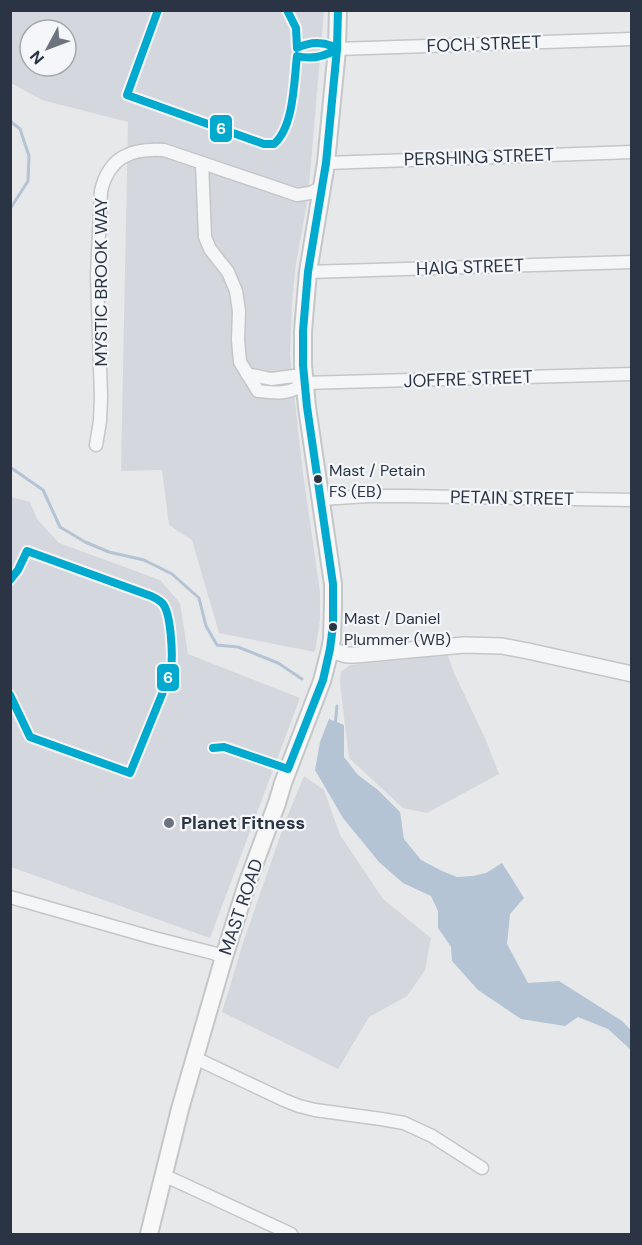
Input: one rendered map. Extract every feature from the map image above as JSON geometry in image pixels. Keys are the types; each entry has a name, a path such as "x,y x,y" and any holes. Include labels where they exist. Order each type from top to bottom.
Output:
{"main road":[{"name":"MAST ROAD","path":"149,1234 163,1175 224,957 247,884 322,681 330,650 333,584 304,383 303,331 308,272 326,163 337,49 338,10"}],"street":[{"name":"FOCH STREET","path":"337,49 632,39"},
{"name":"MYSTIC BROOK WAY","path":"96,445 101,397 97,275 101,191 113,165 120,158 138,150 164,150 297,195 310,193 323,187"},
{"name":"PERSHING STREET","path":"326,163 632,152"},
{"path":"202,163 205,237 210,249 228,272 236,291 239,311 240,362 247,374 258,391 294,391 304,383 294,376 271,379 247,374"},
{"name":"HAIG STREET","path":"308,272 632,262"},
{"name":"JOFFRE STREET","path":"304,383 632,374"},
{"name":"PETAIN STREET","path":"321,499 405,496 632,500"},
{"path":"330,650 356,655 464,645 502,646 632,674"},
{"path":"10,897 224,957"},
{"path":"195,1058 299,1106 393,1120 411,1126 432,1136 482,1168"},
{"path":"163,1175 291,1234"}],"shaded area":[{"path":"10,11 324,11 308,197 295,270 290,355 302,466 320,592 320,620 315,652 219,633 192,540 169,525 162,470 121,471 128,122 42,100 11,83"},
{"path":"11,497 30,502 37,519 59,543 160,580 180,603 188,654 300,698 210,938 11,867"},
{"path":"447,653 499,774 427,813 403,808 349,758 340,683 341,672 350,665"},
{"path":"304,776 324,790 340,835 383,899 431,938 425,970 407,996 369,1017 338,1069 222,1012 285,822"}],"water":[{"path":"329,719 344,725 344,757 358,775 378,790 400,812 404,839 421,860 457,877 486,873 502,863 524,898 510,914 507,944 528,983 559,981 622,1021 631,1030 631,1050 608,1029 578,1017 565,1026 521,1019 478,990 452,961 451,947 438,928 438,911 431,896 403,883 379,862 343,818 315,770 320,742"}],"waterway":[{"path":"10,121 20,129 29,156 28,181 10,209"},
{"path":"10,467 43,490 60,527 85,542 109,552 144,560 172,574 199,598 206,626 217,645 238,647 278,663 302,679"},
{"path":"335,726 337,706"}],"transit line":[{"name":"6","path":"158,10 127,95 264,144 274,144 286,127 292,103 297,56 318,57 337,49"},
{"name":"6","path":"287,10 296,28 297,48 314,43 332,46"},
{"name":"6","path":"213,748 224,747 288,769 323,680 330,649 333,625 333,584 307,407 303,331 308,272 326,163 337,49 338,10"},
{"name":"6","path":"10,580 18,570 27,551 151,596 160,601 166,609 170,625 172,654 167,682 130,773 30,737 10,695"}],"place":[{"name":"Mast / Petain FS (EB)","path":"318,479"},
{"name":"Mast / Daniel Plummer (WB)","path":"333,627"},
{"name":"Planet Fitness","path":"169,823"}]}
